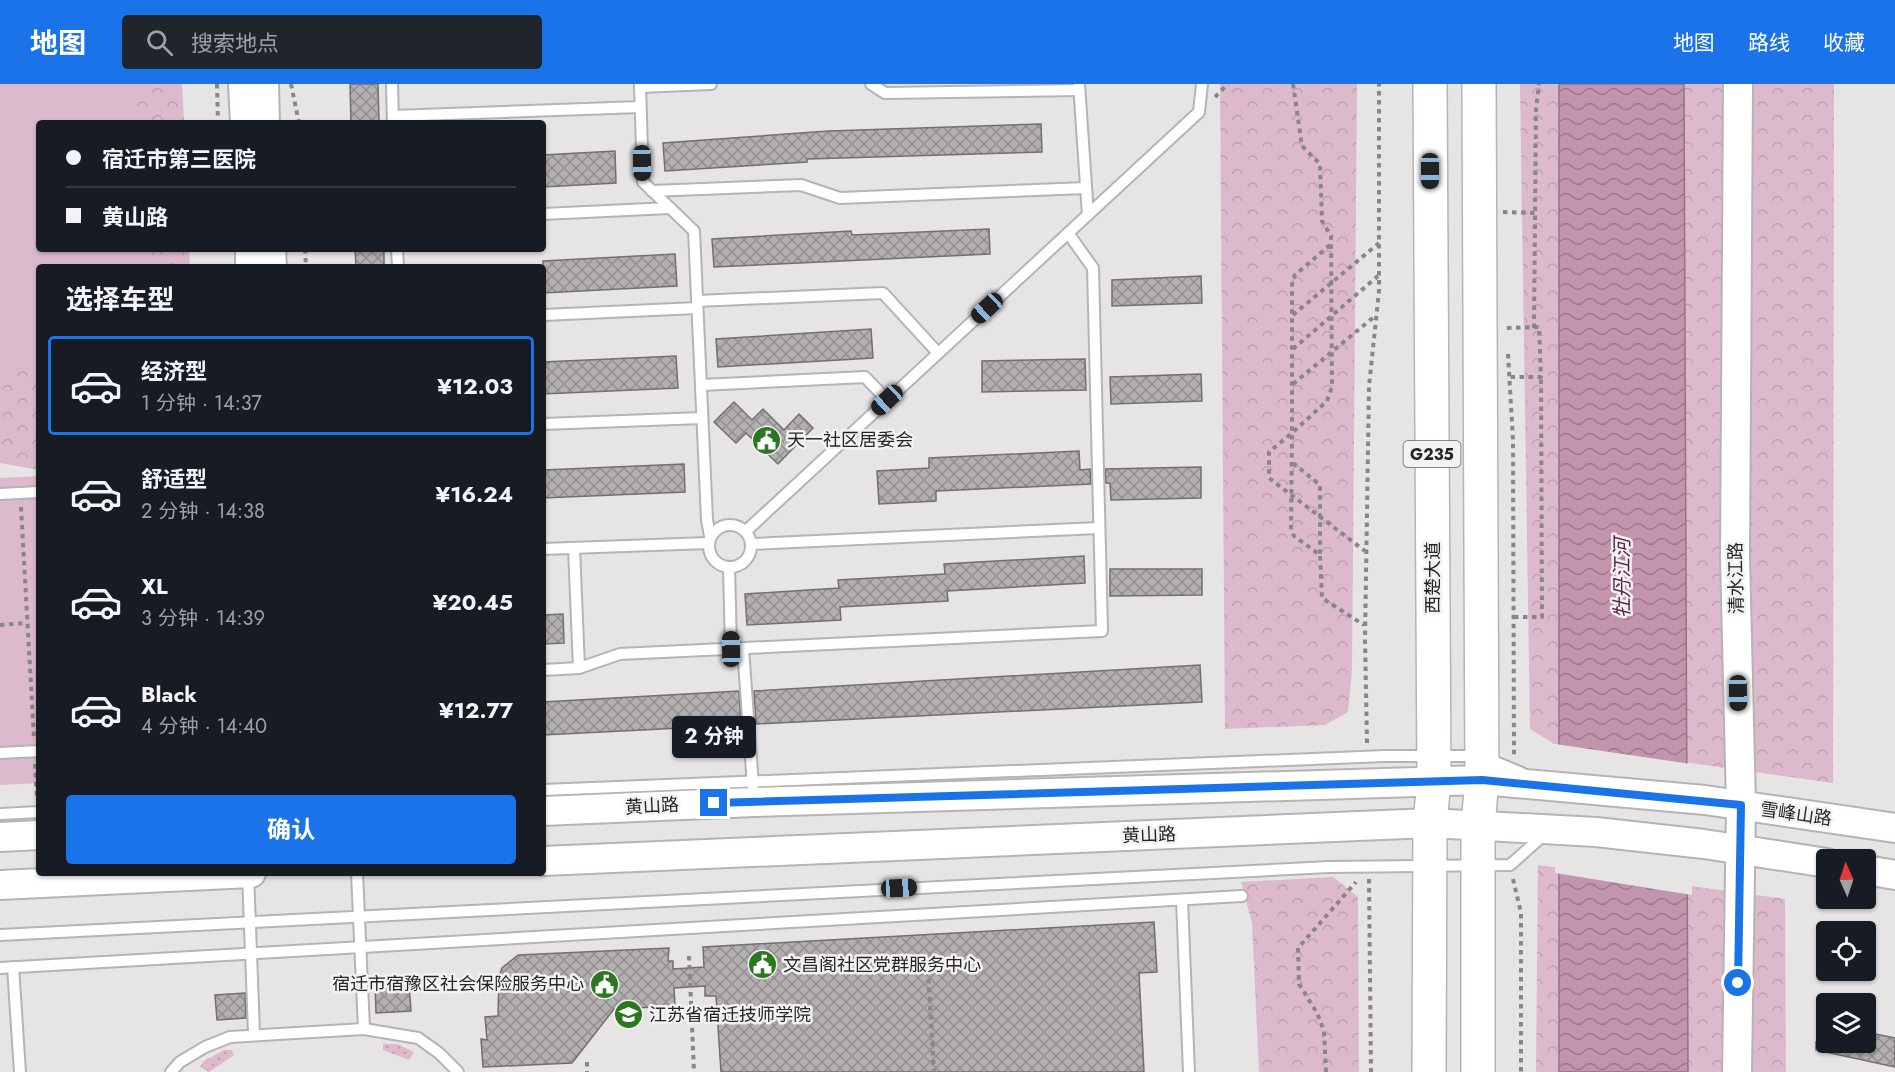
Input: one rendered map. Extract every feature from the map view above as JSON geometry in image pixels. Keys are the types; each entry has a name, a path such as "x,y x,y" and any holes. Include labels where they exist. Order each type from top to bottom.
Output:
{"highway":[{"name":"西楚大道","path":"1429,1072 1430,823 1434,768 1430,84"},
{"name":"G235","path":"1478,825 1481,768 1479,84"},
{"path":"1478,825 1478,1072"}],"main road":[{"path":"243,84 245,120"},
{"path":"264,84 265,120"},
{"name":"清水江路","path":"1737,1072 1741,805 1735,558 1738,84"},
{"name":"黄山路","path":"546,811 753,791 1481,768"},
{"name":"雪峰山路","path":"1481,768 1549,785 1741,805 1895,828"},
{"path":"0,837 36,821"},
{"path":"1430,823 1552,828 1704,844 1816,861"},
{"name":"黄山路","path":"546,861 1430,823"},
{"path":"1876,872 1895,875"},
{"path":"0,885 187,876"}],"lane":[{"path":"392,84 393,119 640,107"},
{"path":"709,540 714,530 727,524 734,524 746,531 752,544 751,551 743,563 729,567 722,566 712,557 709,540 706,520 694,231 643,182 640,86 711,84"},
{"path":"871,84 885,93 1079,87 1088,215"},
{"path":"746,531 1199,112 1202,84"},
{"path":"652,191 801,185 840,198 1086,188"},
{"path":"546,214 670,208"},
{"path":"546,670 579,668 620,654 1102,631 1093,268 1068,233"},
{"path":"546,315 883,293 938,353"},
{"path":"701,385 865,377 887,400"},
{"path":"546,424 702,418"},
{"path":"0,494 36,492"},
{"path":"752,544 1099,528"},
{"path":"546,549 709,540"},
{"path":"574,548 579,668"},
{"path":"729,567 731,649"},
{"path":"743,648 753,791"},
{"path":"0,753 36,752"},
{"path":"546,790 753,791 1367,757 1434,768"},
{"path":"1481,768 1514,770 1549,785"},
{"path":"0,814 36,820"},
{"path":"0,935 1369,866 1510,865 1552,828"},
{"path":"249,876 254,1033"},
{"path":"357,876 364,1029"},
{"path":"0,968 1242,897"},
{"path":"1182,900 1189,1072"},
{"path":"13,967 20,1072"},
{"path":"171,1072 180,1062 205,1047 230,1037 254,1033 364,1029 418,1038 440,1053 458,1072"}],"path":[{"path":"217,84 218,120"},
{"path":"291,84 298,120"},
{"path":"1293,84 1302,146 1320,164 1322,221 1331,236 1331,394 1292,434 1269,452 1269,478 1366,552"},
{"path":"1367,757 1366,552 1369,386 1379,275 1379,84"},
{"path":"1534,328 1536,110 1539,84"},
{"path":"1503,201 1503,223"},
{"path":"1503,212 1535,213"},
{"path":"1292,315 1379,243"},
{"path":"1320,555 1294,536 1292,281 1295,275 1331,245"},
{"path":"1292,349 1379,275"},
{"path":"1292,385 1376,316"},
{"path":"1506,317 1507,336"},
{"path":"1507,328 1539,327 1541,377 1542,617 1514,617"},
{"path":"1508,343 1514,617 1514,770"},
{"path":"1510,377 1541,377"},
{"path":"1292,463 1320,485 1322,598 1365,626"},
{"path":"20,493 36,739"},
{"path":"0,625 27,623"},
{"path":"1510,865 1521,913 1521,1072"},
{"path":"1326,1072 1324,1031 1317,1013 1299,984 1298,948 1369,866"},
{"path":"1369,866 1371,1072"},
{"path":"689,956 694,1072"},
{"path":"928,970 934,1072"},
{"path":"587,1062 587,1072"}],"green space":[{"path":"0,84 182,84 184,120 36,120 36,252 189,252 190,264 36,264 36,469 0,463"},
{"path":"0,84 136,84 138,120 36,120 36,252 144,252 144,264 36,264 36,363 0,365"},
{"path":"1220,84 1357,84 1352,670 1348,712 1325,725 1225,729"},
{"path":"1520,84 1834,84 1833,783 1554,744 1530,729"},
{"path":"36,476 36,783 0,785 0,478"},
{"path":"1538,865 1785,899 1786,1072 1536,1072"},
{"path":"1333,877 1358,897 1359,1072 1259,1072 1252,923 1241,882"},
{"path":"383,1044 397,1044 414,1052 409,1060 383,1050"},
{"path":"224,1050 232,1050 234,1055 209,1072 200,1067 204,1061"}],"water":[{"name":"牡丹江河","path":"1559,84 1684,84 1688,1072 1559,1072"}],"pier":[{"path":"1555,744 1691,764 1692,895 1555,873"}],"building":[{"path":"350,84 378,84 379,120 351,120"},
{"path":"1041,124 1042,152 807,159 807,162 665,171 663,143 829,131"},
{"path":"615,151 616,183 546,187 546,155"},
{"path":"989,229 990,254 714,267 712,239 851,231 852,235"},
{"path":"355,252 384,252 384,264 356,264"},
{"path":"675,254 677,286 546,293 546,264 543,264 543,261"},
{"path":"1201,276 1202,303 1112,306 1112,280"},
{"path":"871,329 873,358 718,367 716,339"},
{"path":"676,356 678,388 546,394 546,362"},
{"path":"1085,359 1086,390 982,392 982,361"},
{"path":"1201,374 1202,401 1111,404 1110,377"},
{"path":"734,402 752,420 763,409 784,430 799,414 813,428 778,464 746,433 736,443 714,422"},
{"path":"1079,451 1080,470 1090,469 1091,484 936,491 936,501 879,504 877,471 929,468 929,458"},
{"path":"684,464 685,492 546,498 546,470"},
{"path":"1201,467 1201,498 1111,500 1110,483 1106,483 1105,469"},
{"path":"1084,556 1085,583 947,591 948,601 840,607 841,620 747,625 745,594 839,588 838,580 945,574 944,564"},
{"path":"1110,569 1202,569 1202,595 1110,596"},
{"path":"563,614 564,643 546,644 546,615"},
{"path":"1200,665 1202,702 756,724 754,691"},
{"path":"739,691 741,725 546,735 546,702"},
{"path":"1154,922 1157,972 1139,973 1144,1072 721,1072 716,996 705,996 705,986 674,988 675,1006 614,1009 572,1063 483,1067 481,1039 487,1040 485,1017 498,1016 499,976 502,968 518,955 669,948 668,961 673,961 673,969 704,967 703,947"},
{"path":"409,983 411,1011 376,1013 375,985"},
{"path":"245,993 246,1018 217,1020 215,995"},
{"path":"1876,1034 1895,1038 1895,1067 1830,1053 1876,1053"}],"place":[{"name":"天一社区居委会","path":"766,440"},
{"name":"文昌阁社区党群服务中心","path":"762,965"},
{"name":"宿迁市宿豫区社会保险服务中心","path":"605,984"},
{"name":"江苏省宿迁技师学院","path":"628,1015"}],"route":[{"path":"714,803 1482,780 1741,805 1738,983"}]}
